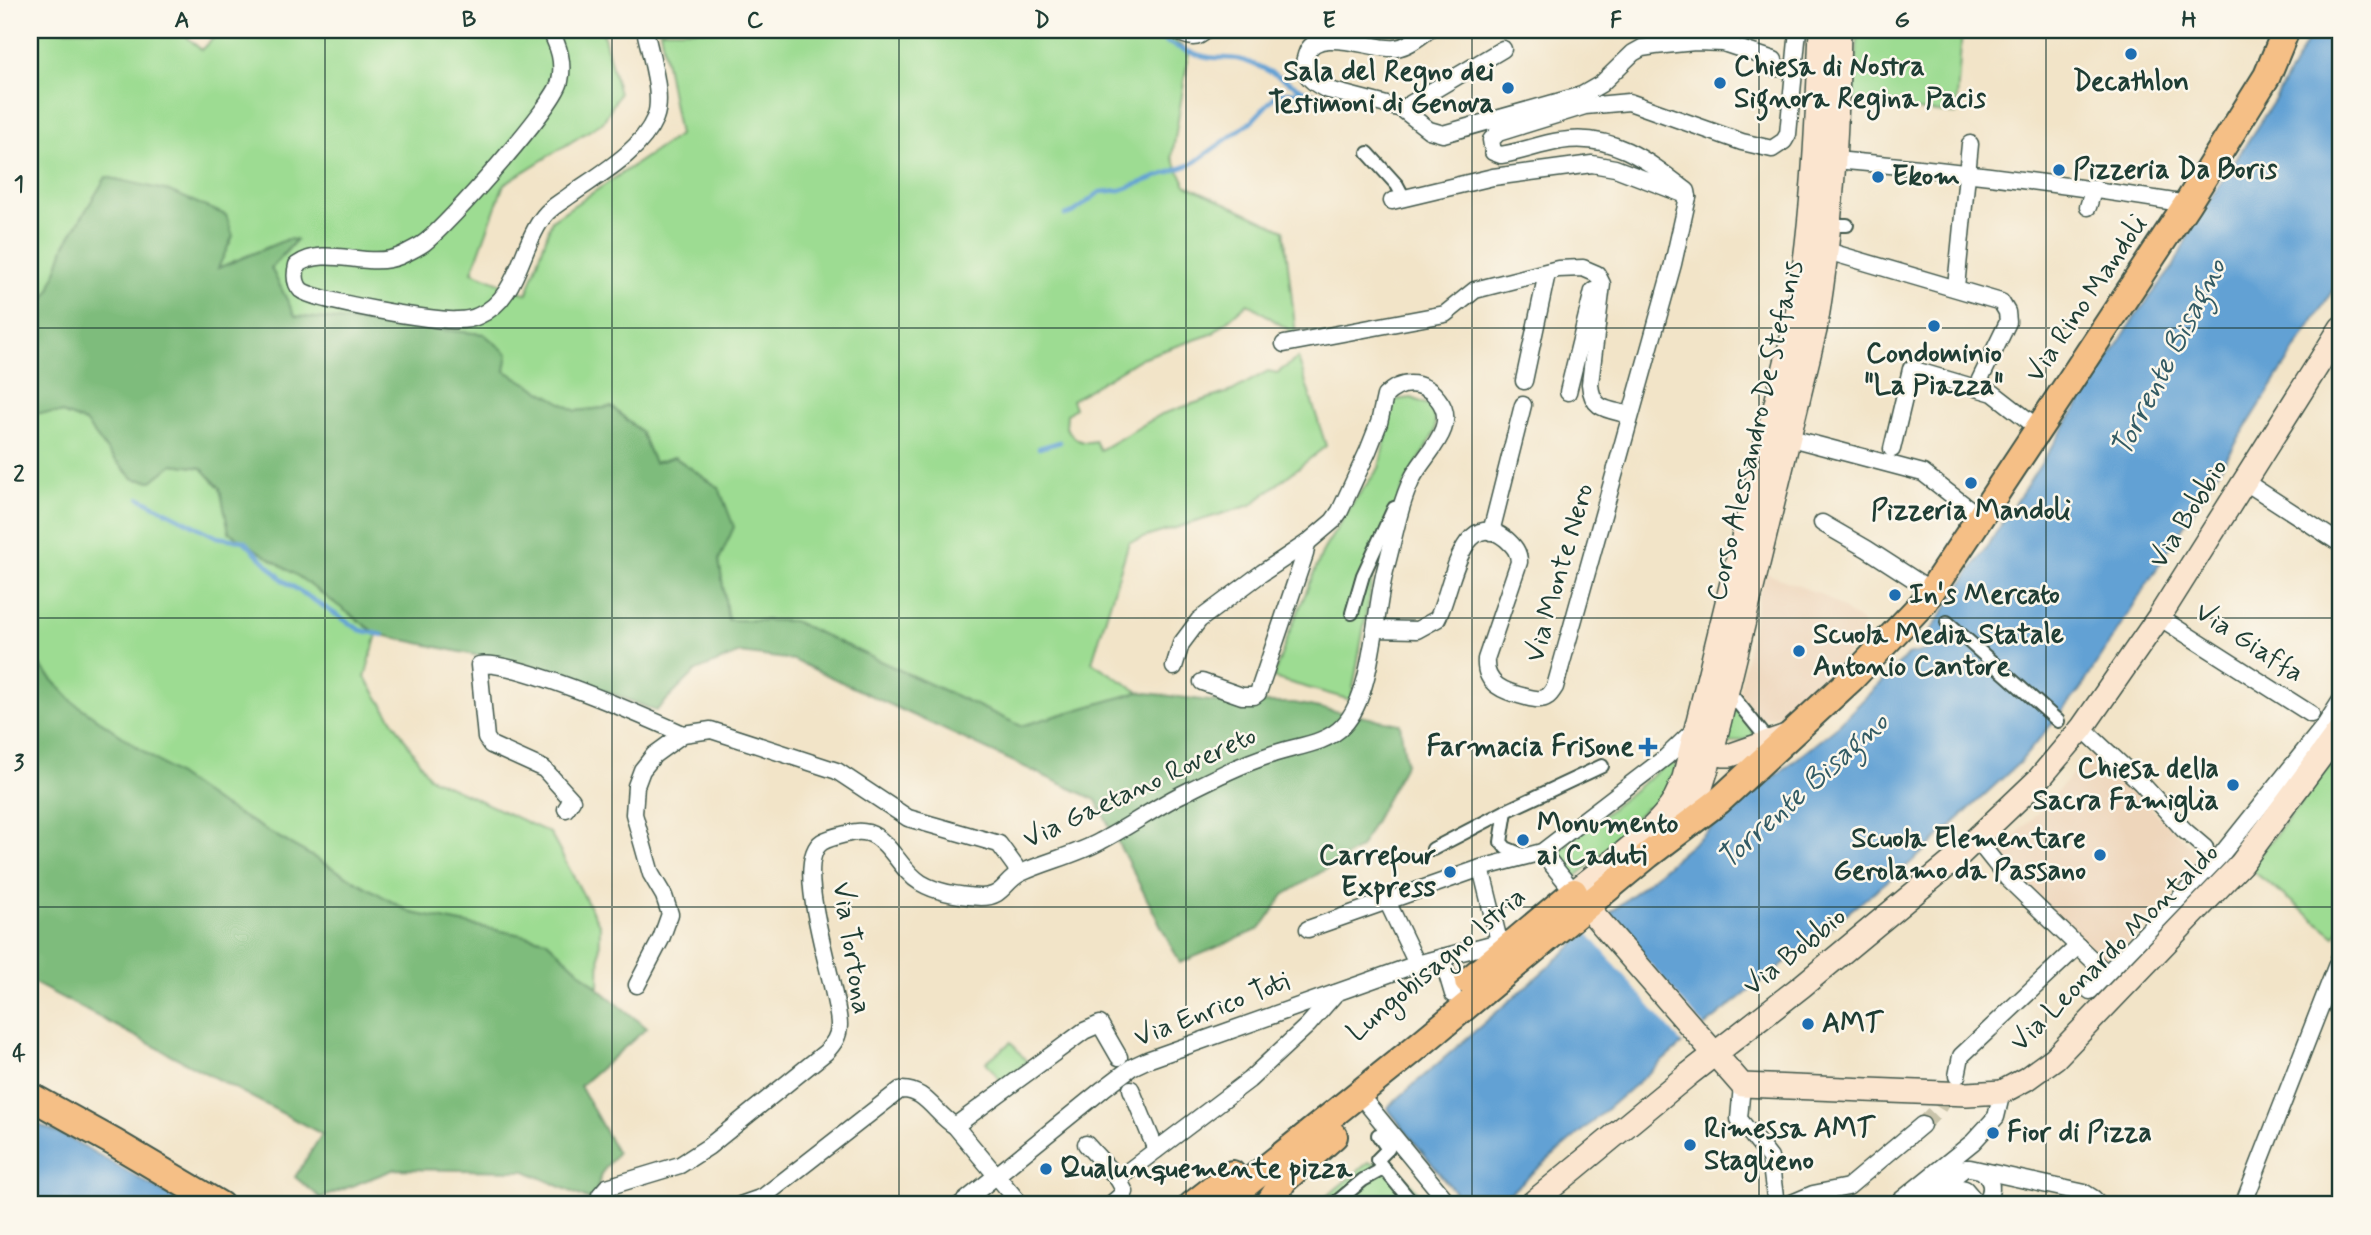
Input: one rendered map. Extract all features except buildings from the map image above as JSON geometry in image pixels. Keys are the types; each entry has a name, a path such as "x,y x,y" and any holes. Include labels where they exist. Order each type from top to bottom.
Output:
{"main road":[{"name":"Corso Alessandro De Stefanis","path":"1675,833 1697,800 1700,744 1806,267 1821,30"},
{"name":"Corso Alessandro De Stefanis","path":"1700,744 1815,330 1827,250 1835,160 1839,30"},
{"name":"Via Rino Mandoli","path":"1610,887 1675,833 1719,801 1792,734 1851,679 1932,591 2188,204 2267,76 2286,30"},
{"name":"Via Bobbio","path":"1530,1205 1714,1054 1802,986 1977,840 2038,780 2082,728 2160,617 2341,328"},
{"name":"Via Leonardo Montaldo","path":"1742,1085 1967,1094 2002,1092 2026,1079 2055,1058 2220,888 2254,848 2341,729"},
{"name":"Via Rino Mandoli","path":"1700,744 1731,755 1792,734"},
{"name":"Lungobisagno Istria","path":"1192,1205 1453,994 1510,939 1584,904 1673,802 1700,744"},
{"name":"Lungobisagno Istria","path":"1357,1104 1388,1070 1584,904 1610,887"},
{"path":"1584,904 1742,1085"},
{"path":"30,1096 220,1205"},
{"path":"1220,1205 1357,1104"},
{"path":"1268,1205 1283,1180 1357,1104"}],"street":[{"path":"550,30 562,58 560,83 547,105 474,192 424,243 398,257 363,260 307,257 297,265 295,278 300,289 315,297 365,308 455,321 476,317 492,309 510,286 544,215 631,150 649,129 656,116 658,96 645,30"},
{"path":"1176,31 1191,38 1206,30"},
{"path":"1429,30 1413,42 1393,48 1335,40 1321,41 1310,46 1305,58 1306,72 1309,78 1325,89 1402,109 1429,130 1443,134 1584,100 1639,104 1742,142 1772,149 1784,141 1787,134 1798,30"},
{"path":"1688,197 1687,191 1644,158 1611,142 1593,139 1562,140 1501,155 1493,152 1491,140 1498,133 1584,100 1633,53 1642,48 1668,44 1723,43 1774,60 1773,68 1781,68"},
{"path":"1402,109 1503,49"},
{"path":"1956,287 1970,144"},
{"path":"1368,153 1397,185 1398,200 1493,177 1592,164 1615,168 1688,197"},
{"path":"1835,160 1921,167 2094,188 2188,204"},
{"path":"2088,207 2094,188"},
{"name":"Via Monte Nero","path":"1491,532 1513,545 1519,562 1485,668 1492,683 1505,692 1537,700 1548,696 1555,687 1675,257 1688,197"},
{"path":"1827,250 2001,302 2007,312 2008,322 1976,388"},
{"path":"1284,344 1445,314 1475,290 1558,269 1583,268 1597,274 1602,284 1591,395 1594,402 1601,407 1630,415"},
{"path":"1524,381 1547,273"},
{"path":"1568,392 1593,290 1595,286 1602,284"},
{"name":"Via Rino Mandoli","path":"1892,449 1911,369 1993,393 2038,428"},
{"path":"1174,667 1181,644 1199,620 1325,529 1340,511 1379,422 1385,396 1397,387 1412,384 1436,395 1446,417 1442,432 1412,478 1402,506 1380,589 1376,629 1417,630 1437,619 1462,550 1472,537 1491,532 1523,405"},
{"path":"1787,437 1923,473 1980,517"},
{"path":"2244,481 2341,544"},
{"path":"1352,612 1363,575 1394,508 1402,506"},
{"path":"1822,523 1867,548 1932,591"},
{"path":"1202,682 1242,696 1254,696 1258,693 1307,543"},
{"name":"Via Giaffa","path":"2160,617 2311,714"},
{"path":"1947,622 2058,721"},
{"name":"Via Gaetano Rovereto","path":"1018,874 1099,843 1176,797 1226,772 1334,733 1350,718 1359,697 1376,629"},
{"path":"566,809 572,800 544,769 491,745 486,738 479,665 490,664 533,675 683,734"},
{"path":"1734,698 1764,734"},
{"path":"2090,990 2221,855 2325,725 2341,700"},
{"path":"2082,728 2205,848"},
{"path":"637,985 661,939 670,914 664,895 651,874 634,814 636,786 642,770 654,755 683,734 711,730 836,771 908,818 999,844 1018,874"},
{"path":"1308,929 1481,868 1542,852 1666,757 1700,744"},
{"path":"1666,757 1700,744"},
{"path":"1433,849 1602,766"},
{"path":"1506,811 1502,842 1506,848 1525,856"},
{"name":"Via Tortona","path":"601,1205 600,1195 607,1187 680,1165 708,1147 834,1043 839,1024 816,914 812,878 811,860 820,843 852,832 870,832 878,837 911,876 924,885 951,894 993,896 1018,874"},
{"path":"1977,840 2008,879 2106,973"},
{"path":"1542,852 1584,904"},
{"path":"1481,868 1510,939"},
{"path":"1388,902 1417,964"},
{"name":"Via Enrico Toti","path":"960,1205 1056,1126 1146,1060 1417,964 1510,939"},
{"path":"1957,1076 1961,1056 2078,946"},
{"path":"2243,1205 2341,954"},
{"path":"1442,957 1453,994"},
{"path":"1118,1179 1248,1080 1308,1025 1337,991"},
{"path":"954,1126 1084,1031 1100,1024 1119,1057"},
{"path":"1742,1085 1739,1119 1770,1157 1776,1205"},
{"path":"740,1205 763,1197 900,1090 909,1089 925,1097 945,1120 954,1126 1021,1205"},
{"path":"1131,1089 1156,1150"},
{"path":"1895,1205 1973,1142 1996,1116 2002,1092"},
{"path":"1357,1104 1450,1205"},
{"path":"1787,1205 1813,1194 1847,1187 1922,1125"},
{"path":"1378,1135 1388,1149 1377,1160 1411,1204"},
{"path":"1087,1144 1118,1179 1125,1192 1110,1205"},
{"path":"1918,1205 1965,1168 2059,1186 2094,1198 2100,1205"},
{"path":"1333,1205 1363,1180 1383,1169"},
{"path":"1935,1205 1962,1188 1976,1202 1986,1201 1991,1195 1992,1185 1983,1172"}],"shaded area":[{"name":"Scuola Media Statale Antonio Cantore","path":"1766,573 1825,596 1861,622 1864,632 1840,663 1777,716 1758,719 1739,692 1759,594"},
{"name":"Scuola Elementare Gerolamo da Passano","path":"2094,754 2205,860 2108,963 2004,866 2000,850 2046,805 2088,755"}],"green space":[{"path":"30,30 180,30 201,50 221,30 602,30 619,94 603,122 504,184 472,272 527,294 552,220 679,135 660,30 1161,30 1189,52 1172,157 1186,185 1284,230 1296,335 1248,303 1212,334 1141,358 1072,400 1075,408 1067,414 1066,428 1078,440 1095,441 1100,450 1162,414 1232,391 1268,371 1277,373 1298,358 1326,446 1251,505 1129,542 1092,662 1139,692 1021,726 793,621 728,620 719,560 733,527 719,488 675,457 654,463 641,432 612,407 576,411 505,371 484,334 295,317 271,268 296,241 288,239 218,268 65,245 50,290 30,323"},
{"path":"1858,30 1962,30 1956,114 1854,104"},
{"path":"106,177 169,191 226,215 233,236 218,268 288,239 296,240 271,268 295,316 484,334 508,354 505,371 576,411 612,407 641,432 654,463 674,457 719,488 734,527 719,560 728,620 793,621 1021,726 1139,692 1225,703 1294,703 1400,724 1406,763 1360,848 1284,895 1260,929 1180,963 1096,800 794,660 740,653 696,671 656,711 563,674 377,634 302,579 229,532 220,488 202,468 173,464 152,481 134,479 85,422 62,413 30,413 30,323 50,290 65,245"},
{"path":"1412,398 1430,406 1435,418 1435,432 1402,490 1374,570 1351,700 1273,678 1324,549 1354,501 1379,468 1394,400"},
{"path":"30,413 62,413 85,422 134,479 152,481 173,464 202,468 220,488 230,532 302,579 377,634 365,677 429,777 550,833 600,926 599,989 546,940 412,913 213,800 73,702 30,655"},
{"path":"30,655 73,702 213,800 412,913 546,940 599,989 647,1028 580,1086 617,1153 601,1174 594,1202 526,1171 395,1169 321,1198 295,1177 322,1134 30,981"},
{"path":"1734,698 1764,735 1725,744"},
{"path":"2341,752 2341,927 2335,936 2249,868"},
{"path":"1671,760 1677,768 1668,789 1653,808 1646,808 1631,821 1628,833 1574,878 1554,855"},
{"path":"1011,1042 1027,1062 1002,1082 986,1062"},
{"path":"1389,1156 1428,1205 1316,1205 1369,1162 1372,1164"}],"water":[{"name":"Torrente Bisagno","path":"2313,30 2341,30 2341,277 2080,690 2020,762 1914,860 1681,1045 1496,1205 1465,1205 1387,1108 1712,827 1834,729 1908,655 1932,649 1930,632 2137,314 2174,266 2192,228 2277,96"},
{"path":"30,1121 69,1138 185,1205 30,1205"}],"pier":[{"path":"1606,912 1705,1028 1684,1046 1585,930"}],"waterway":[{"path":"1142,30 1200,55 1252,63 1321,96"},
{"path":"1065,215 1074,212 1100,192 1121,190 1192,164 1252,121 1278,93 1303,91"},
{"path":"1039,448 1060,442"},
{"path":"140,498 217,537 244,541 284,581 360,630 383,635"}],"tunnel":[{"path":"1922,1125 1937,1110 1950,1089"}],"place":[{"name":"Decathlon","path":"2131,54"},
{"name":"Chiesa di Nostra Signora Regina Pacis","path":"1720,83"},
{"name":"Sala del Regno dei Testimoni di Genova","path":"1508,88"},
{"name":"Pizzeria Da Boris","path":"2059,170"},
{"name":"Ekom","path":"1878,177"},
{"name":"Condominio \"La Piazza\"","path":"1934,326"},
{"name":"Pizzeria Mandoli","path":"1971,483"},
{"name":"In's Mercato","path":"1895,595"},
{"name":"Scuola Media Statale Antonio Cantore","path":"1799,651"},
{"name":"Farmacia Frisone","path":"1648,747"},
{"name":"Chiesa della Sacra Famiglia","path":"2233,785"},
{"name":"Monumento ai Caduti","path":"1523,840"},
{"name":"Scuola Elementare Gerolamo da Passano","path":"2100,855"},
{"name":"Carrefour Express","path":"1450,872"},
{"name":"AMT","path":"1808,1024"},
{"name":"Fior di Pizza","path":"1993,1133"},
{"name":"Rimessa AMT Staglieno","path":"1690,1145"},
{"name":"Qualunquemente pizza","path":"1046,1169"}]}
